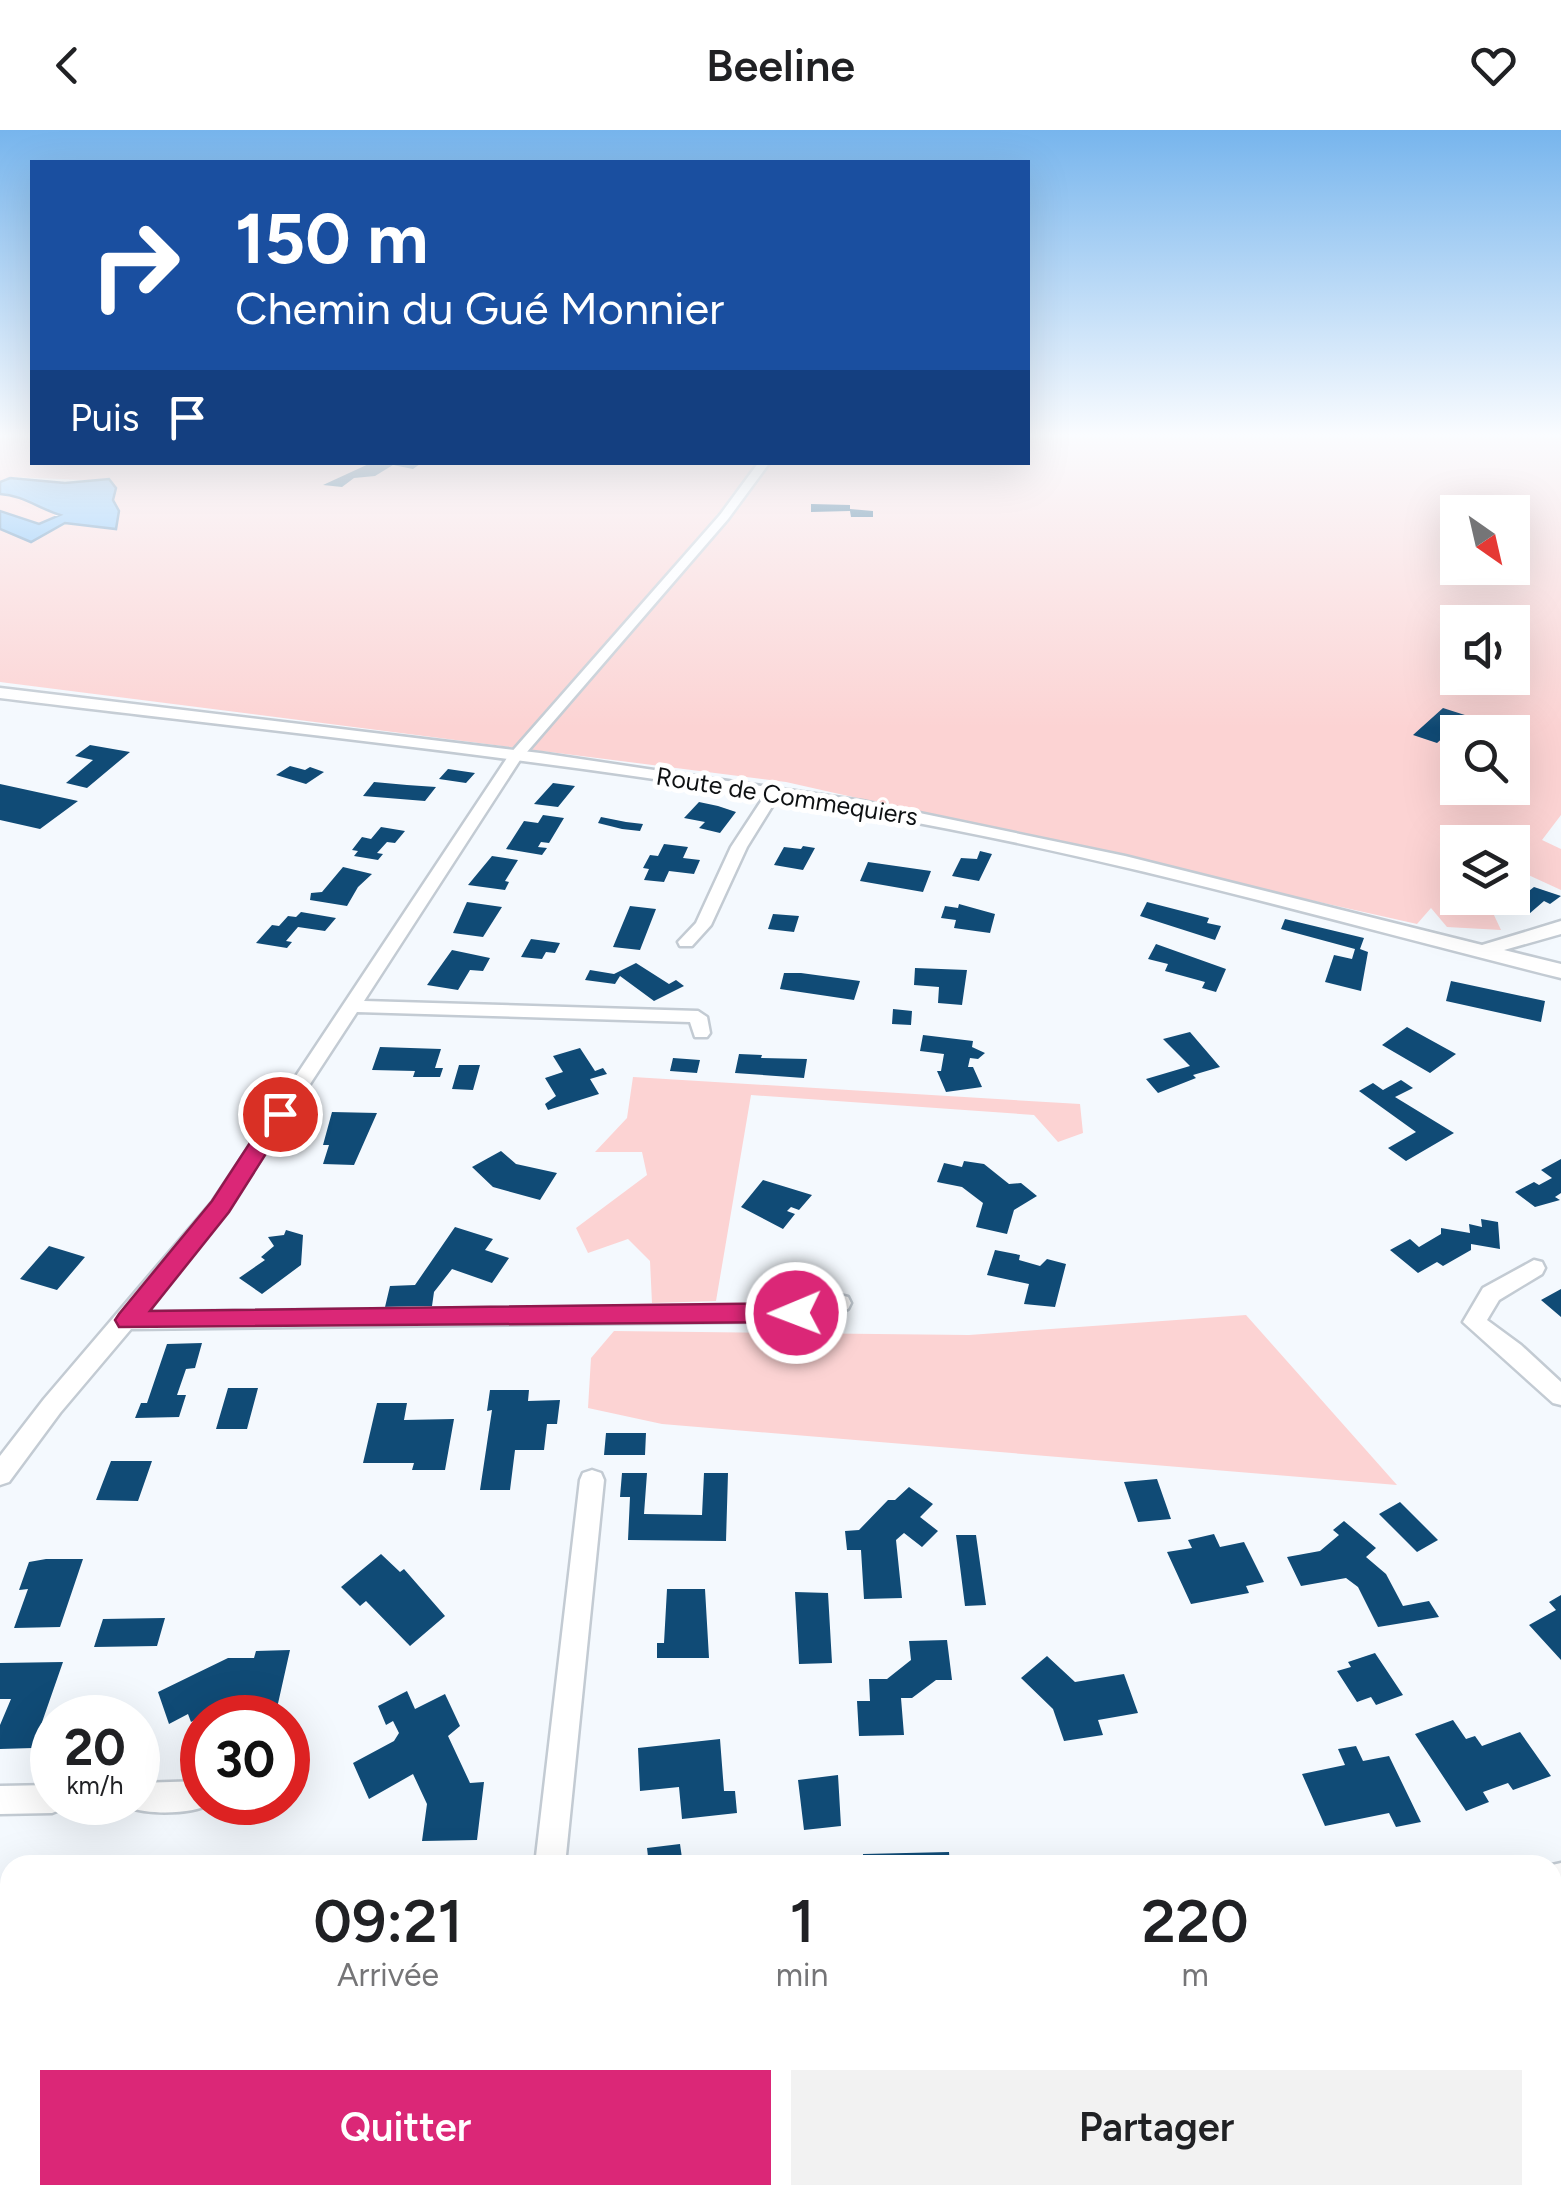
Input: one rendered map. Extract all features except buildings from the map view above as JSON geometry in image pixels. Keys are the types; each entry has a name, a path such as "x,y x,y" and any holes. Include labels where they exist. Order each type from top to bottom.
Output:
{"street":[{"path":"0,1475 26,1438 220,1206 514,758 710,534"},
{"name":"Route de Commequiers","path":"0,693 774,792 960,825 1561,971"},
{"path":"686,942 703,925 739,847 774,792"},
{"path":"1487,953 1492,948 1561,927"},
{"path":"349,1006 698,1017 700,1034"},
{"path":"1534,1268 1491,1294 1474,1322 1514,1351 1561,1396"},
{"path":"128,1320 796,1313 840,1303"},
{"path":"551,1855 592,1480"},
{"path":"0,1800 30,1799"}],"shaded area":[{"path":"0,534 31,542 47,534 1440,534 1440,585 1530,585 1530,534 1561,534 1561,815 1542,840 1561,849 1561,890 1530,876 1530,825 1440,825 1440,915 1494,915 1501,930 1447,927 1431,908 1417,924 786,782 0,682"},
{"path":"633,1077 1080,1104 1083,1133 1058,1142 1034,1115 751,1095 716,1301 652,1303 650,1261 628,1239 588,1253 576,1228 647,1175 642,1152 595,1152 627,1118"},
{"path":"1246,1315 1397,1485 662,1424 588,1408 591,1358 614,1331 969,1335"}],"water":[{"path":"12,534 46,534 31,542"}],"route":[{"path":"280,1114 180,1261 128,1320 796,1313"}]}
